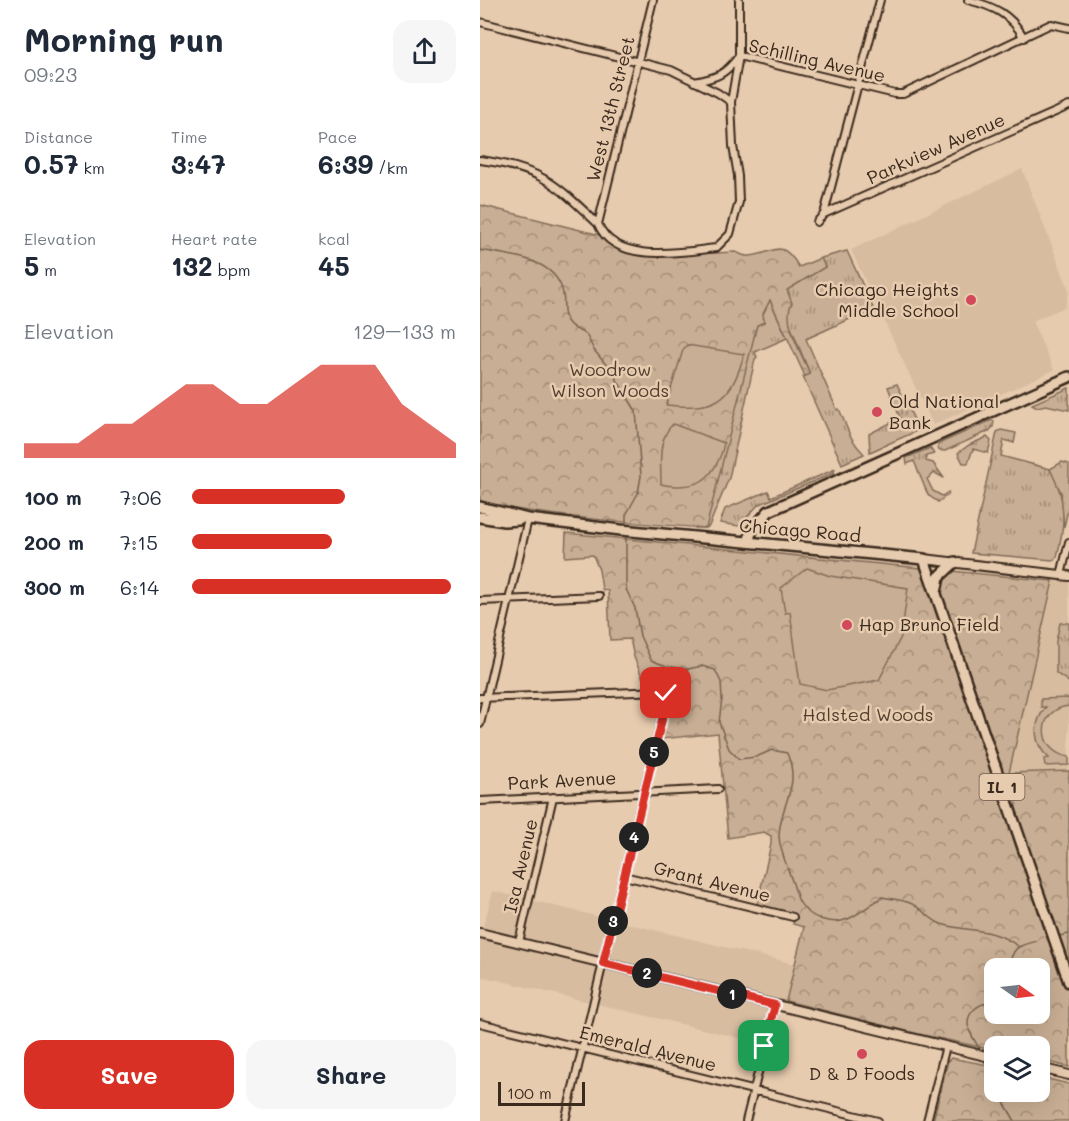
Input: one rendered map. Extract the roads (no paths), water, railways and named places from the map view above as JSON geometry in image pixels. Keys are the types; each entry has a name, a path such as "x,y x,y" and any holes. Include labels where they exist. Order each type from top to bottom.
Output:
{"main road":[{"path":"748,542 752,531 769,511 1069,377"},
{"name":"Chicago Road","path":"480,507 528,519 605,529 924,559"},
{"name":"Chicago Road","path":"480,517 504,521 528,519"},
{"name":"IL 1","path":"924,559 1069,982"},
{"path":"936,592 939,577 955,562"}],"street":[{"name":"West 13th Street","path":"598,224 653,0"},
{"path":"480,160 522,169 541,176 559,187 598,224 602,232 620,247 652,254 716,248 730,234 739,202 731,102 739,56 739,0"},
{"path":"824,214 880,0"},
{"path":"968,0 986,4 1004,14 1017,25 1024,38"},
{"path":"480,22 671,70 718,93 731,102"},
{"name":"Schilling Avenue","path":"694,82 719,76 729,69 739,56 895,94 903,94 1051,24 1069,28"},
{"name":"Parkview Avenue","path":"817,222 824,214 1069,106"},
{"path":"480,724 483,698 510,600 528,519"},
{"path":"1065,575 1069,542"},
{"name":"Chicago Road","path":"924,559 1065,575"},
{"path":"480,601 599,596"},
{"path":"483,698 662,691 666,693 667,699 565,1121"},
{"name":"Park Avenue","path":"480,801 718,789"},
{"name":"Isa Avenue","path":"519,942 553,797"},
{"name":"Grant Avenue","path":"624,876 793,917"},
{"path":"480,933 984,1055"},
{"path":"746,1121 775,1005"},
{"name":"Emerald Avenue","path":"480,1023 878,1121"},
{"path":"927,1121 946,1046"},
{"path":"1050,1070 1069,1075"}],"waterway":[{"path":"480,250 525,259 546,268 554,275 563,292 565,318 575,329 586,334 594,350 612,372 636,411 641,476 638,493 626,515 626,528"},
{"path":"626,535 626,589 635,608 640,636 651,660 666,666 688,669 702,666 715,670 721,682 722,699 719,722 729,749 739,759 756,757 772,750 787,753 792,776 779,837 782,854 800,903 804,908 821,919 835,922 848,919 882,897 900,900 910,903 941,924 998,935 1018,946"},
{"path":"1059,936 1069,934"},
{"path":"1011,958 1020,946 1037,941"},
{"path":"980,1050 970,1032 968,1023 974,1009 984,1004"},
{"path":"1004,1102 1015,1121"}],"place":[{"name":"Chicago Heights Middle School","path":"971,300"},
{"name":"Old National Bank","path":"877,412"},
{"name":"Hap Bruno Field","path":"847,625"},
{"name":"D & D Foods","path":"862,1054"}],"park label":[{"name":"Woodrow Wilson Woods","path":"610,380"},
{"name":"Halsted Woods","path":"868,715"}]}
